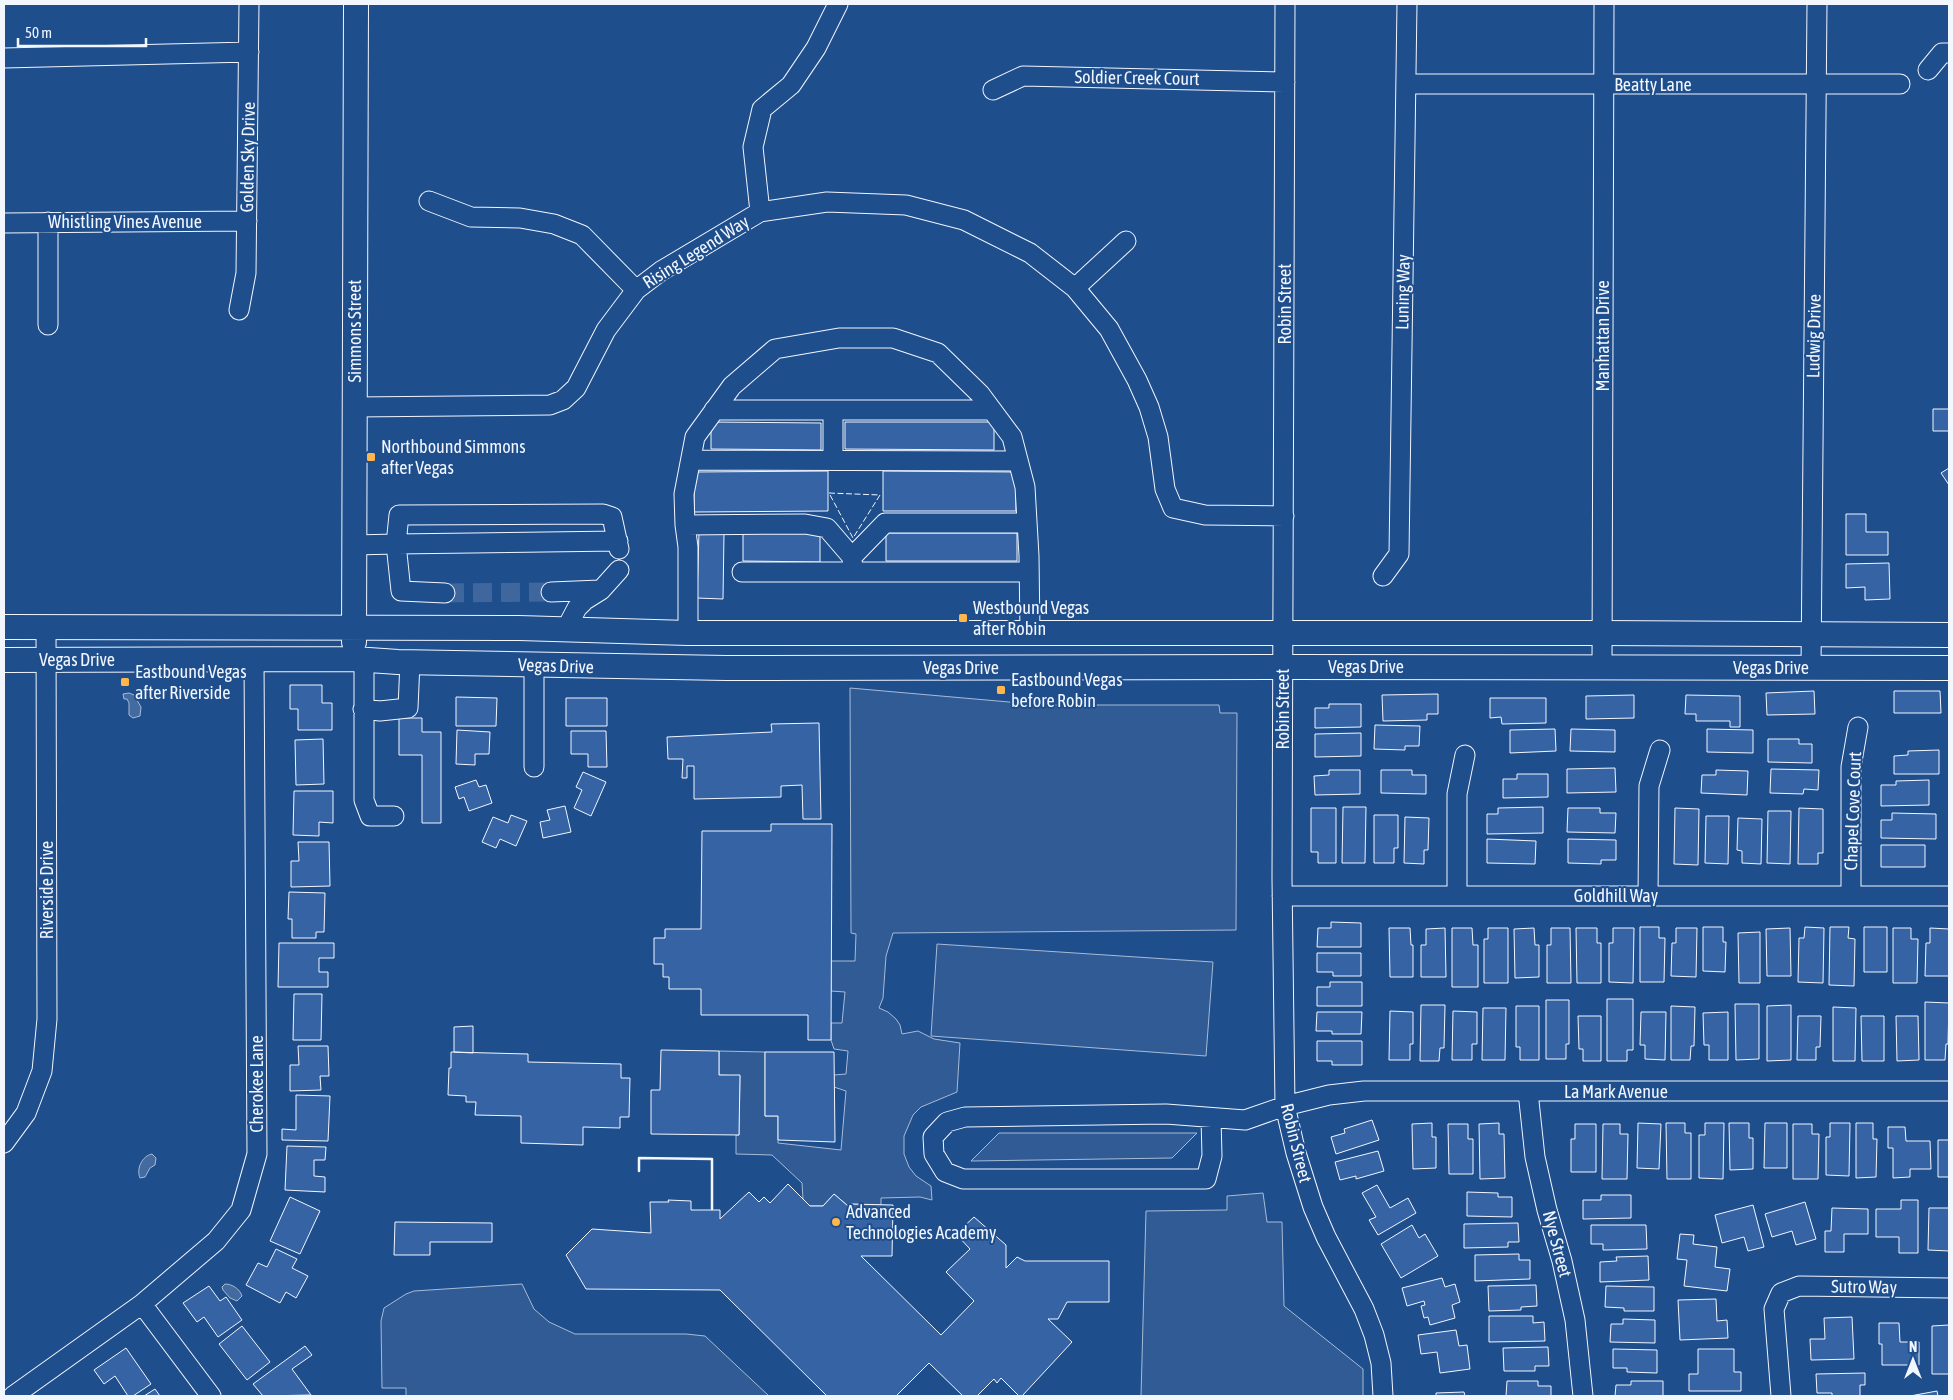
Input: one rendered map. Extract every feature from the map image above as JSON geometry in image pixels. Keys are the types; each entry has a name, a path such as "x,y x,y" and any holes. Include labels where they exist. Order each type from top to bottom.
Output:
{"main road":[{"name":"Simmons Street","path":"356,4 354,628 359,660"},
{"name":"Vegas Drive","path":"4,627 566,629 688,633 1811,633 1949,635"},
{"path":"869,633 870,668"},
{"name":"Vegas Drive","path":"4,660 359,660 726,668 1949,668"}],"street":[{"name":"Golden Sky Drive","path":"239,310 246,273 249,4"},
{"path":"760,212 753,147 762,109 791,85 816,48 838,4"},
{"name":"Robin Street","path":"1285,4 1282,896 1285,1106 1296,1153 1313,1207 1326,1237 1364,1308 1374,1335 1381,1363 1383,1396"},
{"name":"Luning Way","path":"1383,576 1399,554 1407,4"},
{"name":"Manhattan Drive","path":"1602,668 1604,4"},
{"name":"Ludwig Drive","path":"1811,668 1817,4"},
{"path":"4,58 249,52"},
{"path":"1928,70 1942,53 1949,53"},
{"name":"Soldier Creek Court","path":"993,90 1022,76 1285,82"},
{"name":"Beatty Lane","path":"1407,84 1900,84"},
{"path":"429,201 471,217 520,218 554,224 582,235 636,290"},
{"name":"Rising Legend Way","path":"355,407 550,405 563,400 576,388 606,330 636,290 661,271 760,212 827,202 906,205 964,220 1030,253 1075,288 1108,329 1138,380 1149,407 1158,438 1165,489 1173,508 1205,515 1284,516"},
{"name":"Whistling Vines Avenue","path":"4,222 247,221"},
{"path":"48,222 48,325"},
{"path":"1075,288 1126,241"},
{"path":"688,633 688,547 684,525 684,494 695,438 732,386 775,349 839,338 893,338 938,353 980,394 1012,437 1025,486 1030,633"},
{"path":"714,410 991,410"},
{"path":"833,410 833,460"},
{"path":"690,460 1018,461"},
{"path":"354,545 396,544 618,545 612,517 603,514 400,515 396,544 401,591 444,593"},
{"path":"853,564 885,523 1027,523"},
{"path":"684,525 805,524 827,528 853,564"},
{"path":"742,572 853,564 1029,572"},
{"path":"566,629 577,608 585,600 601,590 619,570"},
{"path":"551,592 601,590"},
{"name":"Riverside Drive","path":"4,1143 26,1113 42,1070 47,1020 46,627"},
{"name":"Cherokee Lane","path":"13,1396 142,1304 216,1241 241,1210 257,1154 254,660"},
{"path":"359,660 363,709 364,800 370,816 394,816"},
{"path":"363,709 380,711 408,708 410,662"},
{"path":"534,665 534,767"},
{"name":"Chapel Cove Court","path":"1851,896 1851,767 1858,727"},
{"path":"1648,896 1649,786 1660,750"},
{"path":"1457,896 1457,794 1465,755"},
{"name":"Goldhill Way","path":"1282,896 1949,896"},
{"name":"La Mark Avenue","path":"1211,1118 1212,1156 1206,1179 964,1179 945,1172 934,1154 933,1137 947,1122 965,1117 1166,1114 1245,1120 1285,1106 1329,1095 1364,1091 1949,1091"},
{"name":"Nye Street","path":"1528,1092 1535,1157 1575,1320 1583,1396"},
{"name":"Sutro Way","path":"1781,1396 1774,1308 1781,1293 1800,1286 1949,1288"},
{"path":"142,1304 211,1396"}],"shaded area":[{"path":"850,688 1043,705 1219,705 1220,713 1237,713 1236,930 893,933 886,956 883,998 879,1008 888,1012 896,1019 902,1034 918,1031 934,1039 960,1043 957,1092 921,1107 913,1115 904,1136 904,1154 909,1167 916,1176 931,1186 932,1200 920,1197 881,1198 881,1205 849,1204 848,1206 834,1194 823,1206 810,1206 803,1199 802,1183 772,1155 736,1154 736,1135 739,1135 740,1076 719,1075 719,1051 765,1052 765,1116 778,1116 778,1143 841,1150 846,1091 834,1087 834,1075 846,1074 848,1051 834,1049 831,1040 831,1023 842,1023 845,992 831,991 831,961 855,961 856,934 851,933"},
{"path":"129,693 134,695 141,707 140,716 133,718 129,715 129,703 127,699 124,699 123,694"},
{"path":"937,944 1213,962 1206,1056 931,1036"},
{"path":"999,1133 1197,1133 1172,1158 971,1161"},
{"path":"152,1154 156,1158 155,1165 150,1168 145,1177 140,1178 141,1163 145,1157"},
{"path":"1263,1193 1267,1222 1282,1222 1284,1306 1363,1369 1363,1396 1141,1396 1146,1211 1227,1210 1227,1196"},
{"path":"225,1284 235,1287 239,1291 242,1296 237,1301 230,1298 223,1290 222,1287"},
{"path":"522,1284 534,1309 549,1322 575,1334 686,1334 705,1336 769,1396 406,1396 406,1388 382,1388 381,1321 384,1308 414,1291"}],"building":[{"path":"1933,409 1949,409 1949,431 1933,431"},
{"path":"711,422 821,423 821,450 711,449"},
{"path":"845,422 994,422 994,450 845,449"},
{"path":"1949,468 1949,485 1941,473"},
{"path":"828,471 828,511 694,512 694,472"},
{"path":"883,471 1016,472 1016,511 883,511"},
{"path":"1846,514 1866,514 1866,532 1888,532 1888,555 1846,555"},
{"path":"699,532 724,533 723,599 697,598"},
{"path":"743,533 820,533 820,562 743,561"},
{"path":"886,533 1017,533 1017,561 886,561"},
{"path":"1889,563 1890,599 1865,600 1865,587 1846,588 1846,564"},
{"path":"290,685 322,685 322,703 332,703 332,730 298,730 298,709 290,709"},
{"path":"1814,691 1815,714 1767,715 1766,693"},
{"path":"1894,691 1940,691 1941,713 1894,713"},
{"path":"1438,694 1438,714 1427,714 1427,720 1383,721 1382,695"},
{"path":"1634,695 1634,718 1586,719 1586,696"},
{"path":"1686,695 1740,696 1740,727 1730,727 1730,721 1696,721 1696,714 1685,714"},
{"path":"456,697 497,698 496,726 456,726"},
{"path":"566,698 607,698 607,726 566,726"},
{"path":"1490,698 1546,698 1546,723 1502,724 1501,717 1490,718"},
{"path":"1329,704 1361,704 1361,727 1315,728 1315,708 1329,708"},
{"path":"399,718 422,718 422,732 441,732 441,823 422,823 422,755 399,755"},
{"path":"819,723 821,819 803,819 802,785 781,786 781,797 694,799 694,766 687,766 687,778 682,778 683,759 668,759 667,737 772,732 771,724"},
{"path":"1375,725 1420,726 1419,746 1405,746 1405,750 1374,749"},
{"path":"1555,729 1556,751 1510,753 1510,730"},
{"path":"1571,729 1615,730 1615,752 1570,751"},
{"path":"1707,729 1753,730 1753,753 1707,752"},
{"path":"457,730 490,732 489,754 475,754 475,765 456,764"},
{"path":"571,731 606,731 607,767 588,767 588,754 571,754"},
{"path":"1361,733 1361,756 1315,757 1315,734"},
{"path":"323,739 324,784 296,785 295,740"},
{"path":"1768,739 1799,739 1799,744 1812,744 1812,763 1768,762"},
{"path":"1939,750 1939,774 1894,774 1894,756 1908,755 1908,751"},
{"path":"1615,768 1616,792 1567,793 1567,769"},
{"path":"1771,769 1819,770 1818,790 1804,789 1803,794 1770,793"},
{"path":"1329,770 1360,770 1360,794 1315,795 1314,776 1329,775"},
{"path":"1381,770 1412,770 1412,775 1426,775 1426,794 1381,793"},
{"path":"1716,770 1748,771 1747,795 1701,793 1702,775 1716,775"},
{"path":"583,772 606,782 591,816 574,808 582,790 576,787"},
{"path":"1517,774 1548,774 1548,797 1503,798 1503,779 1517,779"},
{"path":"476,780 479,787 486,785 492,803 469,811 464,797 459,799 455,787"},
{"path":"1929,780 1929,805 1881,806 1881,785 1896,785 1896,781"},
{"path":"294,791 333,791 333,823 319,822 319,836 293,835"},
{"path":"565,806 571,832 543,838 540,822 550,820 547,810"},
{"path":"1343,807 1366,807 1365,863 1342,863"},
{"path":"1543,807 1543,833 1487,834 1487,814 1498,814 1498,808"},
{"path":"1311,808 1336,808 1336,863 1318,863 1318,852 1311,852"},
{"path":"1568,808 1600,808 1600,813 1616,813 1615,833 1567,832"},
{"path":"1675,808 1699,809 1698,865 1674,864"},
{"path":"1799,808 1823,809 1823,853 1818,853 1818,864 1798,864"},
{"path":"1768,811 1791,811 1790,864 1767,863"},
{"path":"1892,813 1936,814 1936,839 1881,838 1881,820 1892,820"},
{"path":"511,815 527,821 516,846 500,839 496,848 482,842 493,817 508,823"},
{"path":"1374,815 1398,815 1398,848 1394,848 1394,863 1374,863"},
{"path":"1706,816 1729,816 1728,864 1705,863"},
{"path":"1405,817 1429,818 1428,850 1424,850 1424,864 1404,863"},
{"path":"1738,818 1762,819 1761,864 1742,863 1742,851 1737,850"},
{"path":"771,824 832,824 831,1040 808,1040 808,1015 701,1015 701,989 669,989 669,977 663,977 663,964 654,964 654,938 665,938 665,929 701,929 702,831 771,831"},
{"path":"1487,839 1536,841 1535,864 1487,863"},
{"path":"1568,839 1616,840 1616,860 1601,860 1601,864 1568,863"},
{"path":"298,842 329,842 330,886 291,887 291,861 299,861"},
{"path":"1881,845 1925,845 1925,867 1881,867"},
{"path":"289,892 325,893 324,932 316,932 316,938 292,938 292,919 288,919"},
{"path":"1331,922 1361,923 1361,947 1317,947 1318,928 1331,928"},
{"path":"1640,927 1659,927 1659,938 1665,938 1664,982 1640,982"},
{"path":"1703,927 1723,927 1723,942 1726,942 1725,972 1703,971"},
{"path":"1805,927 1824,928 1823,983 1798,982 1799,938 1804,938"},
{"path":"1830,927 1849,927 1848,938 1855,939 1854,986 1829,985"},
{"path":"1864,927 1887,927 1887,972 1864,972"},
{"path":"1389,928 1410,928 1411,945 1413,945 1413,977 1390,977"},
{"path":"1445,928 1446,977 1421,977 1421,945 1426,945 1426,929"},
{"path":"1452,928 1472,928 1473,945 1478,945 1478,987 1452,987"},
{"path":"1488,928 1508,928 1508,983 1484,983 1484,939 1488,939"},
{"path":"1534,928 1535,945 1539,945 1539,977 1515,978 1514,929"},
{"path":"1551,928 1570,928 1571,983 1547,983 1547,945 1551,945"},
{"path":"1576,928 1597,928 1597,943 1601,943 1601,983 1577,983"},
{"path":"1613,928 1634,928 1633,983 1609,982 1609,943 1613,943"},
{"path":"1676,928 1697,928 1696,977 1671,976 1672,943 1676,943"},
{"path":"1790,928 1791,976 1767,976 1766,929"},
{"path":"1893,928 1911,928 1911,939 1918,939 1917,983 1893,983"},
{"path":"1930,928 1949,929 1949,976 1925,976 1926,943 1930,943"},
{"path":"1760,932 1760,983 1739,983 1738,933"},
{"path":"279,943 334,943 334,958 319,958 319,972 328,972 328,987 278,987"},
{"path":"1317,953 1361,953 1361,976 1333,976 1333,972 1317,972"},
{"path":"1330,982 1362,982 1362,1006 1317,1006 1317,987 1330,987"},
{"path":"294,994 322,994 321,1040 293,1040"},
{"path":"1607,999 1633,999 1633,1050 1627,1050 1627,1061 1607,1061"},
{"path":"1546,1000 1569,1000 1569,1044 1566,1044 1566,1059 1546,1059"},
{"path":"1925,1002 1949,1003 1948,1044 1946,1044 1945,1060 1925,1060"},
{"path":"1735,1004 1759,1004 1759,1059 1736,1060"},
{"path":"1421,1005 1445,1005 1444,1048 1440,1048 1439,1061 1420,1061"},
{"path":"1791,1005 1791,1060 1767,1061 1767,1006"},
{"path":"1516,1006 1539,1006 1539,1060 1520,1060 1520,1047 1516,1047"},
{"path":"1671,1006 1695,1007 1694,1046 1691,1046 1690,1060 1671,1060"},
{"path":"1833,1007 1856,1008 1855,1061 1833,1061"},
{"path":"1483,1008 1506,1008 1505,1060 1482,1060"},
{"path":"1390,1011 1413,1012 1413,1044 1410,1044 1410,1060 1389,1060"},
{"path":"1453,1011 1477,1012 1477,1044 1472,1044 1472,1060 1452,1060"},
{"path":"1317,1012 1362,1012 1361,1034 1332,1034 1332,1031 1316,1031"},
{"path":"1641,1012 1666,1012 1665,1060 1645,1059 1645,1045 1640,1045"},
{"path":"1728,1012 1728,1060 1709,1060 1709,1045 1704,1045 1703,1013"},
{"path":"1578,1016 1601,1016 1601,1061 1583,1061 1583,1049 1579,1049"},
{"path":"1798,1016 1821,1016 1820,1047 1816,1047 1816,1060 1797,1060"},
{"path":"1861,1016 1884,1016 1884,1061 1862,1061"},
{"path":"1896,1016 1918,1016 1919,1060 1897,1061"},
{"path":"473,1026 473,1053 454,1052 454,1027"},
{"path":"1317,1041 1362,1041 1362,1065 1332,1065 1332,1061 1317,1061"},
{"path":"298,1046 328,1046 329,1076 320,1076 321,1090 290,1091 290,1065 299,1065"},
{"path":"661,1050 719,1051 719,1075 740,1075 739,1135 651,1134 651,1090 660,1090"},
{"path":"451,1052 528,1054 528,1062 621,1064 621,1078 630,1078 629,1117 620,1117 620,1128 583,1127 583,1145 521,1143 521,1116 475,1115 476,1102 466,1102 466,1096 448,1095"},
{"path":"765,1052 834,1052 835,1142 778,1140 778,1116 765,1116"},
{"path":"296,1095 330,1096 328,1141 282,1140 282,1129 296,1130"},
{"path":"1372,1120 1379,1140 1336,1154 1331,1137 1345,1133 1344,1129"},
{"path":"1432,1123 1432,1137 1436,1137 1436,1168 1413,1169 1412,1124"},
{"path":"1499,1123 1499,1134 1504,1134 1505,1178 1480,1179 1479,1124"},
{"path":"1638,1123 1661,1124 1659,1169 1637,1168"},
{"path":"1666,1123 1685,1123 1685,1133 1691,1133 1691,1179 1667,1179"},
{"path":"1705,1123 1724,1123 1723,1179 1699,1178 1699,1135 1705,1135"},
{"path":"1729,1123 1749,1123 1749,1138 1753,1138 1753,1169 1730,1170"},
{"path":"1765,1123 1787,1123 1787,1168 1764,1168"},
{"path":"1830,1123 1850,1123 1849,1176 1826,1175 1826,1137 1830,1137"},
{"path":"1856,1123 1873,1123 1873,1139 1877,1139 1876,1177 1856,1178"},
{"path":"1448,1124 1468,1124 1468,1139 1473,1139 1473,1174 1449,1174"},
{"path":"1575,1124 1596,1124 1596,1172 1571,1172 1571,1139 1575,1139"},
{"path":"1603,1124 1620,1124 1620,1134 1628,1134 1627,1179 1602,1179"},
{"path":"1793,1124 1812,1124 1812,1134 1819,1134 1818,1179 1793,1179"},
{"path":"1888,1127 1905,1127 1906,1141 1930,1141 1931,1169 1910,1169 1910,1177 1893,1178 1893,1148 1888,1148"},
{"path":"1938,1140 1949,1140 1949,1177 1938,1177"},
{"path":"287,1146 326,1147 325,1160 314,1160 314,1176 325,1177 325,1192 285,1190"},
{"path":"1378,1151 1384,1171 1356,1179 1356,1176 1340,1180 1335,1162"},
{"path":"788,1184 810,1206 823,1206 834,1194 848,1206 849,1204 893,1205 892,1256 861,1256 941,1335 974,1301 946,1272 970,1249 956,1234 974,1217 1006,1245 1006,1268 1017,1257 1025,1261 1109,1261 1109,1302 1067,1302 1058,1319 1048,1319 1072,1342 1022,1396 1019,1396 1001,1378 997,1383 994,1379 977,1396 963,1396 929,1363 896,1396 827,1396 720,1290 586,1289 566,1255 592,1229 651,1233 650,1202 669,1202 668,1200 691,1201 691,1210 720,1210 720,1219 749,1192 759,1202 764,1197 770,1203"},
{"path":"1377,1185 1390,1208 1408,1198 1416,1213 1378,1235 1369,1220 1376,1217 1362,1193"},
{"path":"1467,1192 1498,1193 1498,1197 1512,1197 1512,1217 1467,1216"},
{"path":"1601,1195 1631,1195 1631,1218 1583,1219 1583,1200 1601,1200"},
{"path":"290,1197 320,1211 300,1254 270,1241"},
{"path":"1901,1200 1918,1200 1918,1253 1899,1253 1899,1237 1876,1237 1876,1209 1901,1209"},
{"path":"1805,1202 1816,1239 1796,1245 1792,1231 1772,1237 1765,1214"},
{"path":"1753,1205 1764,1247 1748,1251 1744,1237 1722,1243 1715,1215"},
{"path":"1832,1208 1868,1209 1868,1234 1844,1234 1844,1252 1825,1252 1825,1231 1831,1231"},
{"path":"1929,1208 1949,1208 1949,1251 1928,1250"},
{"path":"395,1222 492,1223 492,1242 430,1242 430,1255 394,1255"},
{"path":"1518,1223 1519,1242 1508,1242 1508,1247 1464,1248 1464,1224"},
{"path":"1412,1225 1419,1238 1425,1234 1438,1256 1401,1278 1381,1244"},
{"path":"1591,1225 1646,1225 1647,1249 1603,1250 1603,1244 1591,1244"},
{"path":"1680,1234 1694,1235 1693,1244 1717,1247 1715,1267 1730,1269 1727,1291 1684,1286 1687,1260 1677,1259"},
{"path":"276,1249 297,1259 292,1268 308,1276 296,1298 286,1292 280,1303 246,1285 258,1263 267,1267"},
{"path":"1519,1254 1519,1260 1530,1260 1530,1279 1475,1281 1475,1255"},
{"path":"1648,1256 1649,1280 1600,1282 1600,1262 1617,1261 1616,1257"},
{"path":"1442,1278 1445,1287 1455,1284 1460,1302 1452,1305 1455,1318 1430,1325 1428,1317 1424,1318 1421,1306 1425,1305 1424,1301 1407,1306 1402,1288"},
{"path":"1536,1285 1537,1306 1521,1307 1521,1310 1489,1311 1488,1286"},
{"path":"209,1286 220,1301 226,1297 242,1320 218,1337 204,1317 197,1322 183,1303"},
{"path":"1606,1286 1654,1287 1654,1311 1624,1311 1624,1308 1605,1307"},
{"path":"1716,1299 1717,1321 1727,1320 1728,1338 1680,1340 1678,1300"},
{"path":"1489,1316 1533,1316 1533,1323 1544,1322 1545,1341 1489,1342"},
{"path":"1852,1317 1854,1359 1811,1360 1810,1339 1825,1339 1824,1318"},
{"path":"1623,1319 1655,1320 1655,1343 1610,1342 1611,1324 1623,1324"},
{"path":"1879,1323 1899,1323 1900,1342 1919,1342 1919,1365 1882,1365"},
{"path":"1949,1325 1949,1374 1932,1374 1932,1326"},
{"path":"242,1326 270,1362 247,1380 219,1344"},
{"path":"1456,1330 1459,1346 1467,1345 1470,1369 1440,1373 1437,1352 1421,1354 1418,1335"},
{"path":"305,1346 312,1355 292,1369 311,1395 263,1396 253,1384"},
{"path":"1548,1347 1549,1366 1535,1366 1535,1371 1504,1371 1503,1348"},
{"path":"126,1348 151,1384 133,1396 128,1396 115,1376 104,1384 94,1370"},
{"path":"1613,1349 1657,1350 1657,1373 1627,1372 1627,1368 1613,1368"},
{"path":"1698,1349 1734,1349 1734,1372 1741,1372 1741,1391 1689,1391 1689,1374 1698,1374"},
{"path":"1865,1373 1865,1385 1860,1385 1860,1396 1832,1396 1832,1393 1817,1393 1816,1374"},
{"path":"1507,1381 1538,1381 1538,1386 1551,1386 1551,1396 1506,1396"},
{"path":"1631,1381 1663,1381 1663,1396 1615,1396 1616,1385 1631,1385"},
{"path":"155,1389 160,1396 144,1396"},
{"path":"1937,1391 1938,1396 1910,1396"},
{"path":"1464,1392 1465,1396 1436,1396 1436,1393"}],"tunnel":[{"path":"445,593 551,592"}],"fence":[{"path":"829,493 880,495 853,538 829,493"}],"wall":[{"path":"639,1171 639,1158 712,1159 712,1209"}],"place":[{"name":"Northbound Simmons after Vegas","path":"371,457"},
{"name":"Westbound Vegas after Robin","path":"963,618"},
{"name":"Eastbound Vegas after Riverside","path":"125,682"},
{"name":"Eastbound Vegas before Robin","path":"1001,690"},
{"name":"Advanced Technologies Academy","path":"836,1222"}]}
